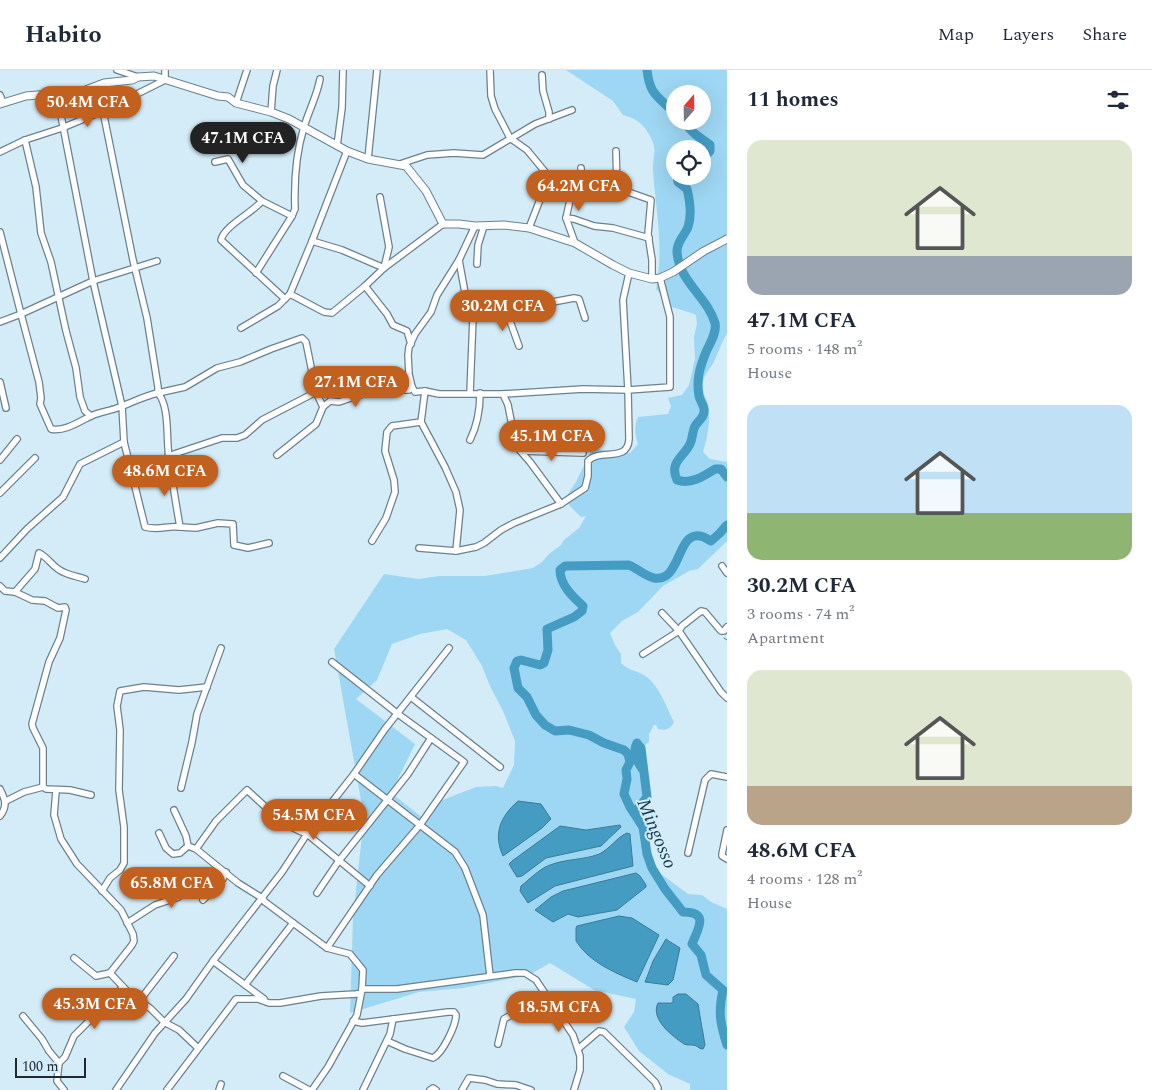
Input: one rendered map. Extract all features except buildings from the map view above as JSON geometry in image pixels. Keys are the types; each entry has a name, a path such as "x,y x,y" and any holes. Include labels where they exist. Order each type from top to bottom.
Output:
{"street":[{"path":"117,70 138,77 154,76 218,96 228,97 236,103 271,112 304,127 347,151 368,159 400,164 410,170 426,191 442,224"},
{"path":"165,70 165,80"},
{"path":"236,103 247,70"},
{"path":"271,112 273,86 277,70"},
{"path":"338,146 343,70"},
{"path":"368,159 378,70"},
{"path":"490,70 491,96 495,109 510,138 527,150 546,173 546,184 529,228"},
{"path":"542,75 543,91 549,119"},
{"path":"1,101 26,96 83,91 104,83 132,80 138,77"},
{"path":"256,274 295,209 298,157 304,127 316,98 320,79"},
{"path":"0,152 25,140 62,128 103,111 165,80"},
{"path":"57,94 92,281 122,406 124,442 145,527 156,530 173,526 196,528 227,522 233,524 234,545 248,548 269,543"},
{"path":"400,164 427,155 454,153 483,155 534,124 572,110"},
{"path":"103,111 147,318 158,393 165,412 168,456 180,527"},
{"path":"25,140 36,186 41,233 51,262 76,368 80,397 85,411 91,416"},
{"path":"241,328 273,310 290,294 347,151"},
{"path":"616,151 617,188"},
{"path":"215,162 228,159 243,185 262,201 292,216"},
{"path":"575,243 566,218 570,200 582,180 581,168"},
{"path":"365,286 387,314 393,325 407,331 410,344 408,356 412,387 415,392 503,394 583,389 628,390 670,387 670,317 656,279 649,238 651,200 617,188 597,188 582,180"},
{"path":"380,196 389,248 384,268"},
{"path":"262,201 231,227 221,237 221,240 285,299"},
{"path":"566,218 649,238"},
{"path":"290,294 324,312 332,313 384,268 442,224 529,228 575,243 629,273 656,279 673,272 704,251 727,239"},
{"path":"410,344 431,312 437,295 459,260 475,226"},
{"path":"476,264 478,245 484,226"},
{"path":"0,232 39,382 42,398 40,404 52,429 64,428 91,416 158,393 185,387 217,368 240,362 302,338 306,342 316,392 323,407"},
{"path":"312,242 342,250 384,268"},
{"path":"459,260 465,293 473,317 470,393"},
{"path":"0,322 92,281 157,261"},
{"path":"419,548 456,551 484,543 501,530 561,504 584,488 587,483 589,459 602,455 621,454 626,450 629,445 629,439 623,300 629,273"},
{"path":"473,317 506,310 541,306 574,298 579,299 586,318"},
{"path":"506,310 519,346"},
{"path":"0,382 6,408"},
{"path":"277,455 316,424 323,407 330,402 339,402 374,390 408,390 412,387"},
{"path":"425,391 421,422 456,492 460,517 456,551"},
{"path":"168,456 222,438 237,438 245,435 262,420 316,392"},
{"path":"470,440 475,431 480,393"},
{"path":"503,394 508,405 516,446 561,504"},
{"path":"372,541 386,518 395,492 394,480 385,451 387,432 392,426 421,422"},
{"path":"0,460 17,439"},
{"path":"0,558 27,529 63,497 80,464 124,442"},
{"path":"521,452 583,453"},
{"path":"0,493 35,458"},
{"path":"15,592 35,569 39,553 64,573 85,578"},
{"path":"722,566 727,573"},
{"path":"0,586 5,591 15,592 32,600 45,601 66,610 60,638 49,662 32,724 43,748 43,787"},
{"path":"643,654 679,631 682,626 703,611 721,631 724,631 727,627"},
{"path":"662,613 679,631 727,698"},
{"path":"181,788 197,714 221,648"},
{"path":"116,1090 164,1022 186,999 262,898 306,834 450,648"},
{"path":"327,948 377,875 420,825 464,762 398,714 332,662"},
{"path":"102,891 110,878 120,870 124,863 124,827 119,790 120,730 117,706 120,690 144,687 179,690 207,687"},
{"path":"411,698 500,767"},
{"path":"317,893 338,862 408,774 432,738"},
{"path":"354,774 455,852 464,868 483,915 490,976"},
{"path":"688,853 704,780 711,774 727,777"},
{"path":"6,801 24,792 43,787 56,791 70,790 91,794"},
{"path":"0,789 6,801 4,811 0,816"},
{"path":"196,849 216,820 247,790 285,823 294,830 306,834 338,862 370,886"},
{"path":"56,791 54,816 61,839 77,864 113,900 128,922 134,941 110,973 96,976 74,958"},
{"path":"174,810 186,836 188,846"},
{"path":"727,830 722,856 727,859"},
{"path":"159,833 166,848 173,854 180,853 188,846"},
{"path":"188,846 196,849 238,883 262,898 327,948 350,954 363,970 362,989 357,1014 325,1073 310,1090 283,1076"},
{"path":"203,900 223,880 226,872"},
{"path":"128,922 155,904 179,897 179,876"},
{"path":"245,985 293,923"},
{"path":"140,1000 174,956"},
{"path":"213,961 269,1003"},
{"path":"110,973 123,987 164,1022 179,1030 198,1048"},
{"path":"362,989 397,989 525,973 536,980 573,1035 578,1049 580,1070 574,1090"},
{"path":"64,1090 57,1081 59,1063 65,1057 74,1036 123,987"},
{"path":"167,1090 236,999 258,999 269,1003 280,1003 321,996 356,994 361,993 362,989"},
{"path":"498,1044 504,1019 546,995"},
{"path":"353,1021 362,1023 448,1012 456,1014 454,1025 438,1056 433,1058 405,1049 387,1040"},
{"path":"23,1016 59,1063"},
{"path":"363,1090 387,1040 393,1019"},
{"path":"578,1049 599,1032 604,1032 655,1082 658,1088"},
{"path":"462,1090 470,1078 486,1080 497,1084 516,1085 531,1090"},
{"path":"430,1090 433,1088 436,1090"}],"shaded area":[{"path":"566,70 727,70 727,333 703,382 709,415 708,431 703,452 710,459 727,462 727,541 698,569 689,571 663,586 638,612 622,621 610,633 621,654 621,663 629,669 642,674 653,683 674,722 665,730 658,729 654,725 649,734 649,742 644,746 644,760 650,795 641,809 643,814 652,819 647,844 652,861 661,874 688,894 702,895 711,902 727,909 727,1090 690,1090 690,1084 668,1074 639,1051 624,1027 634,1012 636,999 594,990 550,963 529,975 463,988 419,992 350,1013 353,918 364,817 334,649 384,574 418,579 439,576 485,576 533,568 542,562 579,528 586,516 581,517 569,505 566,497 576,482 591,451 594,448 619,454 630,453 638,444 635,430 638,417 668,414 671,406 668,398 682,395 689,385 695,359 696,315 668,305 656,289 659,245 653,171 653,143 643,126 636,120 623,115 613,101","holes":["447,629 466,640 482,666 515,741 514,765 503,788 496,786 476,787 440,801 423,818 391,793 415,744 356,699 377,680 392,644 420,634","620,825 621,827 608,840 597,847 546,858 522,876 510,864 560,826 586,830","631,836 633,866 555,886 528,903 520,891 521,886 546,867 595,854 613,845 621,837","636,873 646,887 617,910 578,917 568,914 553,922 535,910 551,897 563,891","619,916 632,918 659,935 637,982 603,966 581,948 576,941 576,931 590,923","668,939 680,948 677,964 668,985 654,983 646,977 653,961","686,995 698,1004 703,1029 698,1049 674,1037 657,1016 660,1003 673,1002 673,997"]},
{"path":"518,801 541,804 551,819 542,828 503,856 499,840 500,826 507,813"},
{"path":"620,825 621,827 601,846 546,858 522,876 517,877 509,864 560,826 586,830"},
{"path":"627,833 630,834 633,866 555,886 528,903 520,891 521,886 546,867 556,863 599,854"},
{"path":"636,873 640,876 646,887 617,910 578,917 568,914 553,922 535,910 551,897 563,891"},
{"path":"619,916 632,918 659,935 637,982 611,971 595,961 576,941 577,926"},
{"path":"666,939 680,948 673,980 668,985 645,982 653,961"},
{"path":"678,994 686,994 698,1004 705,1045 703,1049 694,1045 684,1044 668,1032 657,1015 658,1003 671,1003 673,1002 673,997"}],"waterway":[{"name":"Mingosso","path":"647,70 650,86 666,105"},
{"name":"Mingosso","path":"691,130 703,140"},
{"name":"Mingosso","path":"682,185 687,189 690,213 688,227 677,247 679,262 687,280 711,313 715,323 715,330 698,379 699,396 704,412 695,426 690,444 676,464 675,474 677,480 692,481 715,469 721,469 727,477"},
{"name":"Mingosso","path":"727,525 711,541 700,536 693,537 687,541 674,566 663,577 651,577 629,565 565,566 560,570 562,581 571,595 583,606 582,611 574,617 547,629 548,650 544,663 540,665 521,660 517,661 514,668 518,688 527,697 536,715 545,725 555,731 569,730 589,735 624,750 628,754 630,762 626,770 627,779 624,794 643,827 647,854 652,868 683,912 691,913 699,918 699,926 692,944 701,955 706,975 723,990 720,1018 727,1045"},
{"path":"634,813 647,797 641,748 637,743 636,757 643,770"},
{"name":"Mingosso","path":"723,990 727,988"}]}
